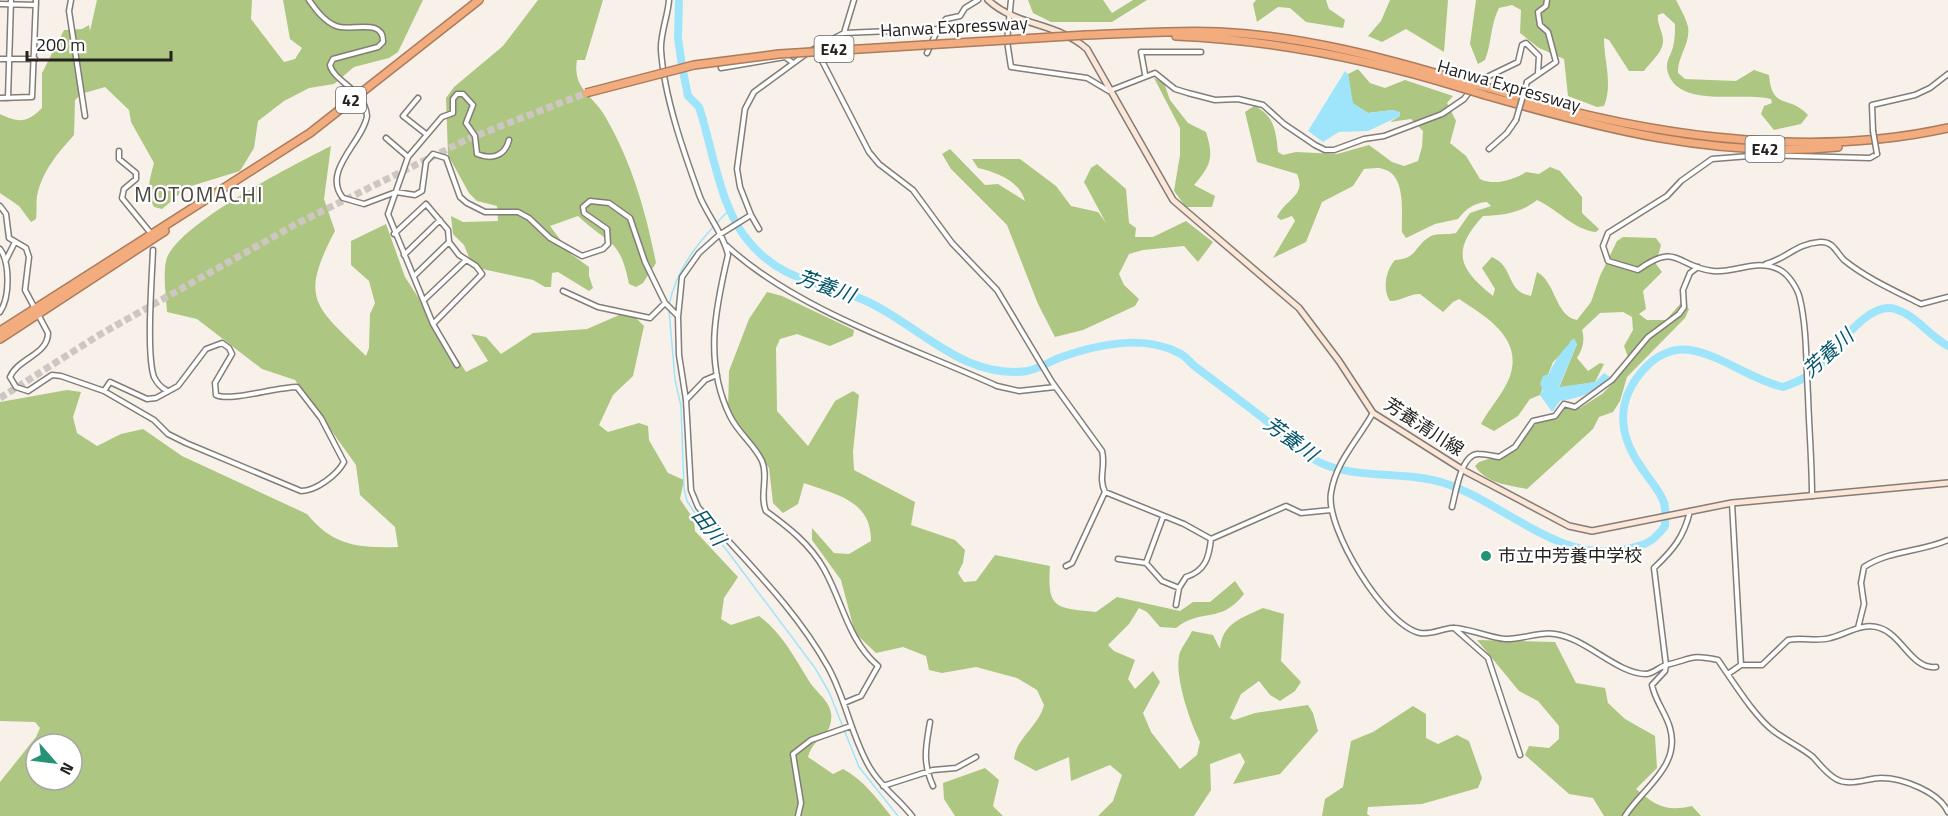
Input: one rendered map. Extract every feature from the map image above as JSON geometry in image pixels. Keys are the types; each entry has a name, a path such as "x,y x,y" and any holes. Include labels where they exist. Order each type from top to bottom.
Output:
{"highway":[{"name":"42","path":"0,339 35,313 310,133 479,0"},
{"name":"Hanwa Expressway","path":"586,93 694,65 779,54 1086,34 1211,32 1272,37 1377,57 1463,85 1632,134 1696,144 1789,149 1845,147 1948,129"},
{"name":"Hanwa Expressway","path":"1572,116 1644,127 1797,142 1849,143 1897,138"},
{"name":"42","path":"0,331 35,313"}],"main road":[{"name":"芳養清川線","path":"988,0 1010,16 1066,32 1076,40 1096,63 1173,200 1299,308 1373,413 1462,473 1581,530 1592,531 1732,503 1948,483"}],"street":[{"path":"71,0 69,11 85,116"},
{"path":"309,0 328,22 339,28 374,27 380,30 383,36 383,42 378,47 333,59 331,62 333,73 348,84 367,110 366,121 339,169 336,180 343,198 359,203 369,203 396,192 415,195 422,190 426,162 433,154 441,155 446,158 460,197 466,203 485,212 518,212 530,218 550,238 582,256 603,249 608,238 607,229 584,213 583,207 590,201 609,203 630,218 645,262 665,303 676,315"},
{"path":"669,0 661,48 668,87 685,158 707,214 726,245 744,262 801,297 998,386 1019,391 1055,387"},
{"path":"844,33 854,0"},
{"path":"927,53 938,29 946,19 960,16 966,8 978,0"},
{"path":"1011,0 1006,41 1011,67 1087,78 1109,92 1111,89 1155,73 1175,89 1215,100 1238,99 1263,105 1284,124 1325,150 1334,150 1364,139 1384,136 1442,114 1464,99 1487,77 1518,62 1522,45 1526,43 1539,56 1538,73"},
{"path":"1489,148 1507,133 1516,120 1527,81 1538,73 1543,73 1557,59 1548,32 1539,25 1538,12 1546,6 1547,0"},
{"path":"8,98 11,2"},
{"path":"0,4 36,3 32,97 0,98"},
{"path":"759,229 748,216 737,169 745,109 754,92 815,48 844,33 938,29"},
{"path":"815,48 869,152 879,164 913,190 952,243 997,290 1055,387 1102,451 1104,460 1100,481 1105,492 1184,524 1211,539"},
{"path":"1145,75 1141,52 1201,52"},
{"path":"721,68 785,57 793,63"},
{"path":"0,59 35,59"},
{"path":"1812,496 1806,354 1800,298 1795,285 1781,270 1763,265 1752,264 1727,272 1698,267 1672,255 1652,259 1638,270 1608,261 1604,253 1605,240 1608,233 1667,196 1681,182 1712,159 1762,155 1870,158 1877,154 1872,105 1915,95 1930,88 1948,74"},
{"path":"457,365 433,324 394,234 388,214 408,157 442,117 453,113 453,99 460,93 473,105 466,123 475,136 477,154 500,155 506,150 508,140"},
{"path":"418,98 403,116 426,134"},
{"path":"386,138 408,157"},
{"path":"119,151 119,159 136,173 132,185 124,189 122,198 149,231"},
{"path":"394,234 426,204 448,230 449,242 466,260 476,266 482,276 433,324"},
{"path":"0,206 6,214 9,238 26,248 29,257 25,290 35,313 45,326 48,340 44,347 13,370 10,377 16,387 28,391 44,379 61,376 104,391 154,420 168,434 301,491 310,491 340,469 344,462 321,418 297,387 277,387 230,398 216,395 215,384 232,354 222,343 206,349 178,386 156,398 147,399 110,382 104,391"},
{"path":"748,216 719,235 699,253 682,277 676,315 686,400 693,498 739,554 776,592 805,630 829,668 870,769 912,816"},
{"path":"404,255 440,220"},
{"path":"1763,265 1782,260 1797,246 1823,241 1835,247 1842,258 1860,271 1921,304 1948,297"},
{"path":"6,261 15,242"},
{"path":"414,276 449,242"},
{"path":"726,245 728,255 717,306 713,342 717,375 729,416 762,462 766,511 784,523 818,558 837,594 854,640 878,666 861,696 844,703"},
{"path":"0,249 6,261 7,299 0,312"},
{"path":"153,250 151,360 155,379 160,387 167,390"},
{"path":"424,300 466,260"},
{"path":"1452,507 1468,457 1478,453 1499,457 1515,447 1527,425 1533,421 1555,416 1564,404 1575,407 1612,380 1648,338 1679,314 1684,307 1683,290 1690,273 1698,267"},
{"path":"563,291 598,307 650,318 665,303"},
{"path":"686,400 705,380 717,375"},
{"path":"1373,413 1343,458 1333,485 1331,510 1336,526 1364,581 1401,623 1418,633 1428,634 1454,628 1506,639 1554,634 1579,640 1598,654 1638,673 1648,674 1695,655 1718,660 1768,726 1794,742 1837,780 1856,782 1882,778 1922,790 1946,803 1948,812"},
{"path":"1066,567 1072,563 1105,492"},
{"path":"1732,503 1741,665"},
{"path":"1211,539 1286,506 1301,513 1331,510"},
{"path":"1625,816 1665,768 1672,747 1668,721 1652,685 1665,671 1666,665 1654,568 1674,550 1685,532 1690,511"},
{"path":"1146,563 1163,517"},
{"path":"1176,605 1179,588 1186,577 1198,573 1208,559 1211,539"},
{"path":"1858,628 1864,603 1861,583 1864,567 1884,556 1933,546 1948,540"},
{"path":"1118,559 1146,563 1162,581 1179,588"},
{"path":"1728,674 1741,665 1762,665 1788,640 1826,639 1858,628 1878,627 1890,633 1918,662 1928,668 1936,667"},
{"path":"1454,628 1488,658 1520,755"},
{"path":"930,722 924,749 927,772 933,786"},
{"path":"798,816 801,804 793,754 811,740 851,726"},
{"path":"883,786 927,772 956,768 976,757"}],"green space":[{"path":"97,0 252,0 251,19 284,62 295,59 302,48 290,39 283,0 423,0 398,52 389,58 354,67 334,84 309,88 284,101 258,121 254,148 240,171 188,187 162,209 154,207 151,201 149,185 154,163 131,122 129,110 105,87 81,94 75,100 74,135 43,178 37,196 36,219 31,222 19,206 0,193 0,114 22,120 32,117 42,108 42,73 64,30 82,29 89,25 90,31"},
{"path":"538,0 603,0 585,60 577,60 576,70 585,92 601,110 623,152 648,225 656,263 643,283 636,287 629,284 622,258 617,250 578,216 550,226 571,254 589,267 593,288 589,291 558,272 552,273 551,287 545,287 533,280 473,267 464,245 453,234 451,216 463,222 498,221 497,206 477,201 469,193 448,155 446,98 454,87 503,46"},
{"path":"1028,0 1103,0 1112,13 1133,0 1147,0 1112,22 1051,22 1033,13"},
{"path":"1256,0 1326,0 1329,9 1345,20 1343,28 1306,22 1290,8 1278,7 1257,22 1253,4"},
{"path":"1390,0 1448,0 1444,52 1406,29 1382,42 1368,36 1381,21"},
{"path":"1476,0 1676,0 1688,27 1678,73 1685,79 1736,81 1754,70 1769,75 1771,86 1778,98 1808,115 1801,124 1774,130 1761,114 1764,106 1772,103 1771,99 1711,96 1682,90 1673,82 1667,69 1674,44 1675,24 1663,13 1658,15 1658,21 1663,44 1657,56 1644,71 1629,71 1609,40 1604,38 1608,89 1604,106 1597,107 1568,96 1564,59 1539,48 1520,33 1521,10 1512,5 1499,8 1485,60 1478,64 1470,44"},
{"path":"1358,69 1370,83 1385,88 1405,80 1453,96 1447,103 1456,121 1450,143 1466,156 1480,179 1491,182 1504,181 1526,172 1539,174 1550,167 1560,171 1582,197 1582,213 1599,229 1596,232 1580,227 1537,200 1512,213 1483,216 1466,239 1463,258 1472,276 1493,296 1495,289 1482,268 1492,257 1504,267 1517,289 1531,296 1537,272 1548,283 1564,312 1577,320 1591,302 1600,276 1617,241 1623,237 1656,238 1661,245 1656,264 1662,272 1643,291 1646,309 1639,314 1647,320 1666,320 1681,303 1689,309 1685,318 1627,377 1620,401 1613,412 1599,417 1593,429 1527,489 1492,480 1475,466 1479,462 1513,451 1526,432 1543,418 1566,408 1580,408 1602,394 1617,379 1629,360 1624,346 1633,330 1632,317 1623,312 1600,313 1582,330 1583,344 1577,358 1588,371 1600,363 1604,364 1595,382 1559,388 1577,344 1571,340 1569,347 1553,362 1540,395 1530,399 1518,416 1494,431 1481,424 1505,387 1512,366 1512,354 1501,332 1492,322 1459,299 1443,312 1420,294 1390,301 1386,291 1387,274 1395,260 1408,257 1431,236 1456,233 1470,213 1491,206 1487,202 1470,207 1458,219 1435,224 1406,238 1402,232 1401,196 1396,179 1383,169 1364,169 1353,186 1322,202 1306,242 1273,258 1295,221 1292,216 1281,220 1277,217 1297,193 1299,181 1297,174 1257,162 1245,112 1254,106 1266,114 1275,131 1278,152 1283,155 1296,152 1337,154 1369,145 1392,162 1404,166 1418,161 1423,131 1411,119 1390,122 1400,116 1393,110 1368,113 1352,103 1348,74"},
{"path":"1154,78 1164,83 1170,100 1188,123 1206,132 1210,148 1209,161 1194,185 1215,196 1212,207 1186,207 1174,191 1180,155 1180,128"},
{"path":"331,146 324,199 335,231 317,273 315,288 324,313 366,356 369,348 370,314 375,303 369,281 351,265 351,241 386,224 405,277 466,372 488,361 471,334 486,337 501,354 533,333 587,329 624,313 635,317 644,326 633,376 613,395 599,425 608,432 639,423 648,426 649,440 668,473 684,480 680,499 694,520 695,531 738,577 724,598 721,619 731,625 759,616 774,630 830,708 830,726 814,745 808,757 833,774 843,769 850,773 869,790 891,816 0,816 0,782 24,752 24,792 84,792 84,732 38,732 40,728 35,722 0,721 0,402 67,390 81,392 73,417 77,433 97,446 121,434 143,429 182,456 307,514 317,525 337,539 371,547 398,547 395,527 360,495 356,465 295,380 262,369 197,319 167,312 165,267 174,247 212,214 266,181"},
{"path":"950,149 985,185 998,184 1025,201 1013,183 992,172 978,168 972,159 1020,159 1056,186 1071,206 1098,212 1106,223 1084,182 1091,168 1097,164 1126,189 1129,223 1136,228 1135,237 1153,237 1186,221 1213,242 1198,262 1184,246 1143,250 1129,254 1119,274 1124,285 1139,299 1135,306 1083,330 1055,337 1038,304 1007,225 951,169 942,154"},
{"path":"767,292 782,296 854,330 853,336 830,346 797,334 780,339 776,348 777,411 808,446 835,401 853,391 859,395 853,451 854,470 915,502 911,525 955,540 965,550 963,563 958,573 964,582 976,581 995,555 1050,566 1050,591 1056,604 1071,609 1096,612 1117,597 1180,611 1193,602 1210,602 1235,581 1244,594 1227,609 1194,618 1176,628 1160,627 1147,612 1139,608 1129,624 1108,645 1114,651 1135,660 1128,679 1135,689 1153,671 1160,682 1143,713 1151,732 1180,769 1197,755 1200,742 1187,711 1181,685 1178,661 1181,649 1192,631 1213,635 1220,649 1229,627 1263,608 1284,614 1281,661 1301,682 1295,691 1280,701 1270,695 1259,681 1241,694 1230,718 1234,720 1255,713 1308,705 1318,731 1280,774 1233,784 1245,762 1240,753 1210,764 1211,790 1194,816 1098,816 1113,801 1122,775 1110,765 1071,781 1069,757 1036,771 1014,759 1019,745 1044,705 1037,690 1017,678 976,667 942,673 929,670 926,656 903,647 876,653 855,633 841,580 812,540 812,528 834,553 849,554 871,541 865,516 850,501 804,483 798,504 783,513 773,503 769,468 728,411 729,371 749,319"},
{"path":"1477,640 1555,642 1576,683 1605,688 1608,703 1625,719 1655,736 1657,768 1636,789 1650,800 1668,808 1692,806 1701,816 1604,816 1593,798 1569,794 1525,755 1529,746 1549,748 1559,739 1559,726 1538,701 1519,691"},
{"path":"1413,706 1426,714 1426,738 1438,744 1457,735 1469,741 1482,778 1478,788 1422,804 1368,807 1367,814 1370,816 1322,816 1325,799 1343,787 1351,741 1373,732"},
{"path":"985,768 999,780 993,806 1003,816 955,816 944,799 943,783"}],"water":[{"path":"1345,71 1348,74 1353,103 1368,113 1393,110 1400,112 1400,116 1368,131 1339,132 1323,142 1308,131"},
{"path":"1574,338 1577,344 1559,387 1595,382 1604,373 1610,377 1586,394 1560,401 1552,412 1540,395 1543,390 1540,384 1543,376 1549,374 1563,350"}],"waterway":[{"name":"芳養川","path":"679,0 678,38 688,96 699,107 724,197 731,214 750,243 776,266 790,274 864,300 884,310 941,348 982,367 1004,371 1027,371 1073,353 1119,343 1165,347 1184,356 1308,455 1326,465 1358,473 1412,477 1444,483 1467,492 1555,540 1578,548 1602,551 1627,549 1653,539 1665,526 1664,501 1632,452 1624,427 1623,415 1629,391 1636,379 1649,364 1660,356 1684,349 1702,353 1759,379 1783,387 1809,375 1860,322 1872,313 1884,309 1903,312 1948,346"},
{"name":"田川","path":"669,305 678,277 692,252 730,209"},
{"name":"田川","path":"669,310 675,380 681,406 684,489 687,501 702,524 725,548 815,668 829,692 859,767 898,816"}],"tunnel":[{"path":"0,398 99,335 298,223 470,138 586,93"}],"place":[{"name":"市立中芳養中学校","path":"1486,556"}],"district":[{"name":"MOTOMACHI","path":"199,195"}]}
